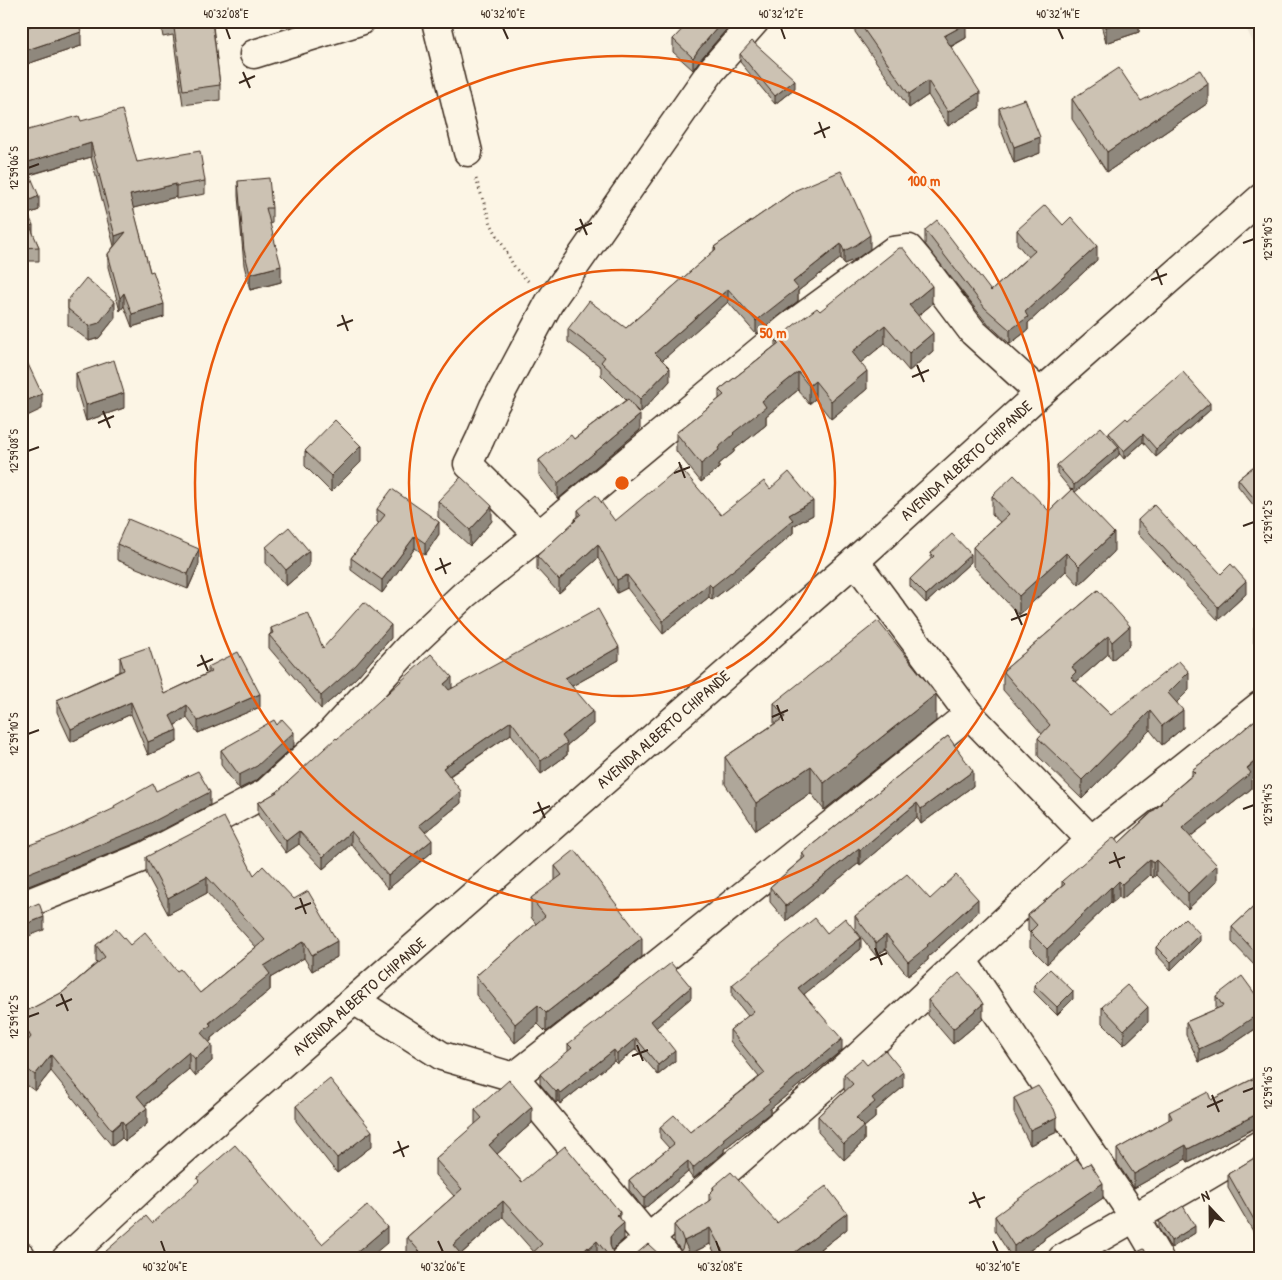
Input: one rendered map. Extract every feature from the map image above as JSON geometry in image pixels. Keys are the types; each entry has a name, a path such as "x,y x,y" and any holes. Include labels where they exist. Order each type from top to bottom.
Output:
{"street":[{"path":"254,54 360,21"},
{"path":"436,21 468,152"},
{"path":"539,535 468,464 494,406 550,303 711,70 755,21"},
{"name":"AVENIDA ALBERTO CHIPANDE","path":"66,1259 162,1169 856,561 1040,393 1261,198"},
{"path":"21,906 146,856 266,793 328,736 412,644 465,594 539,535 788,327 893,252 909,249 973,332 1040,393"},
{"path":"856,561 969,714 1091,840"},
{"path":"625,1259 859,1056 1091,840 1261,705"},
{"path":"514,1077 969,714"},
{"path":"962,960 1135,1218 1158,1259"},
{"path":"354,1000 442,1056 514,1077 648,1238 664,1252 668,1259"},
{"path":"1062,1259 1261,1144"}],"path":[{"path":"468,152 491,224 515,268 550,303"}],"shaded area":[{"path":"1243,21 1261,21 1261,49 1254,45"}],"building":[{"path":"33,21 78,21 81,32 21,52 21,31 34,24"},
{"path":"173,21 212,21 220,85 183,90"},
{"path":"690,21 723,21 693,58 673,39"},
{"path":"858,21 964,21 966,24 944,36 980,92 948,112 928,81 909,94"},
{"path":"1104,21 1124,21 1106,27"},
{"path":"752,41 795,80 775,96 740,54"},
{"path":"1119,68 1141,101 1200,70 1208,83 1107,152 1072,99"},
{"path":"1025,99 1040,137 1014,147 999,108"},
{"path":"122,110 137,162 200,151 205,181 176,186 176,184 130,195 150,272 153,271 164,304 132,314 124,293 120,298 108,254 126,232 115,236 91,143 25,163 39,196 23,203 33,225 30,226 39,247 21,248 21,132 79,116 81,121"},
{"path":"841,171 870,235 844,251 841,244 793,282 798,288 756,321 728,289 655,353 670,368 640,399 601,362 605,357 568,329 589,301 626,328 716,249 714,247 796,190"},
{"path":"269,178 272,208 266,208 281,266 250,274 244,250 238,181"},
{"path":"1045,205 1063,225 1071,217 1097,246 1025,312 1028,317 1010,330 985,308 925,230 937,220 991,291 1035,251 1017,230"},
{"path":"899,248 903,248 932,286 909,305 933,333 909,353 885,325 852,352 867,371 831,401 815,381 809,386 798,372 762,401 766,407 733,433 718,448 719,450 701,464 676,433 724,395 719,390 779,343 776,340 817,308 820,311"},
{"path":"86,278 115,302 99,323 89,326 68,309 68,300"},
{"path":"114,360 124,393 86,405 76,373"},
{"path":"27,362 42,394 21,403 21,365"},
{"path":"1183,372 1210,403 1156,449 1143,434 1124,451 1109,433 1126,418 1128,420"},
{"path":"628,399 640,415 558,483 539,460 571,435 574,439"},
{"path":"335,420 361,446 331,476 305,451"},
{"path":"1101,427 1119,447 1074,485 1057,465"},
{"path":"1258,463 1261,466 1261,501 1258,503 1238,479"},
{"path":"680,467 721,515 764,481 770,489 789,472 813,501 789,515 793,520 746,560 712,587 709,584 663,621 627,575 617,580 598,544 559,580 537,556 576,520 581,514 578,510 596,495 615,521"},
{"path":"1014,475 1049,511 1072,489 1114,533 1079,566 1066,553 1019,596 973,547 1009,514 992,496"},
{"path":"461,477 492,506 470,530 438,501"},
{"path":"392,489 439,522 425,543 415,536 382,580 351,558 385,515 377,509"},
{"path":"1154,505 1221,574 1231,564 1246,581 1218,607 1138,520"},
{"path":"128,519 199,549 188,574 117,544"},
{"path":"289,527 309,551 286,570 266,547"},
{"path":"952,534 971,554 926,595 910,579 934,556 931,553"},
{"path":"1098,590 1130,626 1112,642 1108,636 1072,667 1076,672 1071,677 1111,715 1179,661 1189,672 1168,693 1183,710 1162,726 1150,711 1082,780 1038,738 1050,725 1003,671"},
{"path":"364,602 391,625 356,665 321,696 269,635 273,633 271,628 308,613 323,648"},
{"path":"598,609 619,647 565,678 593,711 562,736 567,743 541,761 511,721 443,768 461,791 419,825 432,840 388,876 351,831 323,857 299,831 286,841 258,803 277,792 431,654 452,677 444,684 449,690"},
{"path":"878,621 936,694 824,783 811,766 756,803 725,757 785,717 774,703"},
{"path":"1261,622 1261,636 1254,628"},
{"path":"149,647 164,694 211,672 208,667 238,652 260,694 198,721 187,705 170,716 177,730 148,742 131,702 71,729 57,700 124,670 120,657"},
{"path":"1261,715 1261,756 1247,768 1251,773 1182,828 1217,865 1188,893 1156,860 1153,863 1150,859 1122,884 1119,881 1111,887 1047,949 1030,932 1037,925 1028,915 1065,884 1062,881 1114,837 1119,843 1161,802 1195,773 1192,770"},
{"path":"282,719 294,732 257,766 239,775 221,750 274,720 277,725"},
{"path":"948,736 973,771 921,809 917,803 860,850 859,848 786,906 770,887 805,857 802,853"},
{"path":"198,771 210,792 139,829 21,876 21,848 57,835 115,808 114,806 153,784 156,791"},
{"path":"224,817 254,875 263,866 294,899 308,891 337,941 312,955 304,941 264,966 270,974 209,1023 211,1025 201,1033 212,1045 195,1059 189,1052 137,1096 147,1108 125,1125 122,1121 112,1130 51,1055 35,1075 21,1065 21,1049 31,1037 21,1020 21,1014 63,992 105,957 96,945 116,929 130,945 145,932 177,971 180,969 200,993 265,940 207,877 168,898 146,857"},
{"path":"575,850 642,938 546,1013 538,1005 515,1024 476,976 545,916 531,898 562,875 555,866"},
{"path":"907,874 930,899 956,875 978,899 908,962 886,935 876,943 855,916"},
{"path":"1261,900 1261,948 1256,953 1232,927"},
{"path":"39,903 44,917 21,926 21,909"},
{"path":"815,918 827,933 845,918 861,938 798,988 842,1039 768,1100 770,1102 723,1139 724,1141 693,1168 688,1161 644,1198 629,1180 674,1144 660,1127 674,1115 690,1132 765,1073 730,1030 754,1011 732,985"},
{"path":"1185,918 1200,934 1171,962 1156,947"},
{"path":"671,963 691,987 651,1021 675,1051 658,1065 636,1038 617,1054 614,1050 560,1093 558,1090 556,1092 540,1074 572,1048 568,1044"},
{"path":"1050,969 1073,991 1057,1007 1034,985"},
{"path":"959,973 975,991 983,1004 953,1029 928,1000"},
{"path":"1242,976 1261,1002 1261,1012 1223,1038 1199,1049 1186,1022 1223,1006 1216,996"},
{"path":"1127,985 1148,1007 1124,1030 1102,1007"},
{"path":"885,1050 903,1072 872,1098 875,1102 856,1118 864,1126 844,1144 818,1116 853,1084 844,1074 862,1059 867,1065"},
{"path":"1261,1075 1261,1112 1188,1149 1186,1145 1134,1174 1117,1149 1172,1118 1169,1112 1208,1092 1211,1100"},
{"path":"330,1079 372,1131 337,1158 296,1106"},
{"path":"509,1080 532,1107 489,1145 522,1182 565,1146 620,1212 617,1215 624,1223 610,1237 613,1253 619,1258 635,1255 648,1244 662,1257 677,1256 684,1242 674,1225 713,1198 709,1194 714,1189 713,1187 731,1172 777,1223 826,1186 847,1213 786,1259 727,1259 710,1228 684,1241 692,1259 611,1259 597,1241 575,1259 526,1259 542,1244 503,1201 453,1245 465,1259 426,1259 407,1237 462,1189 435,1159 482,1118 475,1110"},
{"path":"1038,1086 1054,1109 1057,1117 1030,1130 1014,1098"},
{"path":"235,1145 322,1244 367,1205 387,1227 354,1255 358,1259 97,1259 146,1216 152,1223 199,1181 197,1178"},
{"path":"1261,1154 1261,1232 1228,1174"},
{"path":"1077,1159 1083,1167 1090,1163 1103,1183 1014,1246 995,1216"},
{"path":"1183,1206 1195,1226 1171,1241 1159,1221"},
{"path":"1144,1249 1149,1259 1122,1259"}]}
